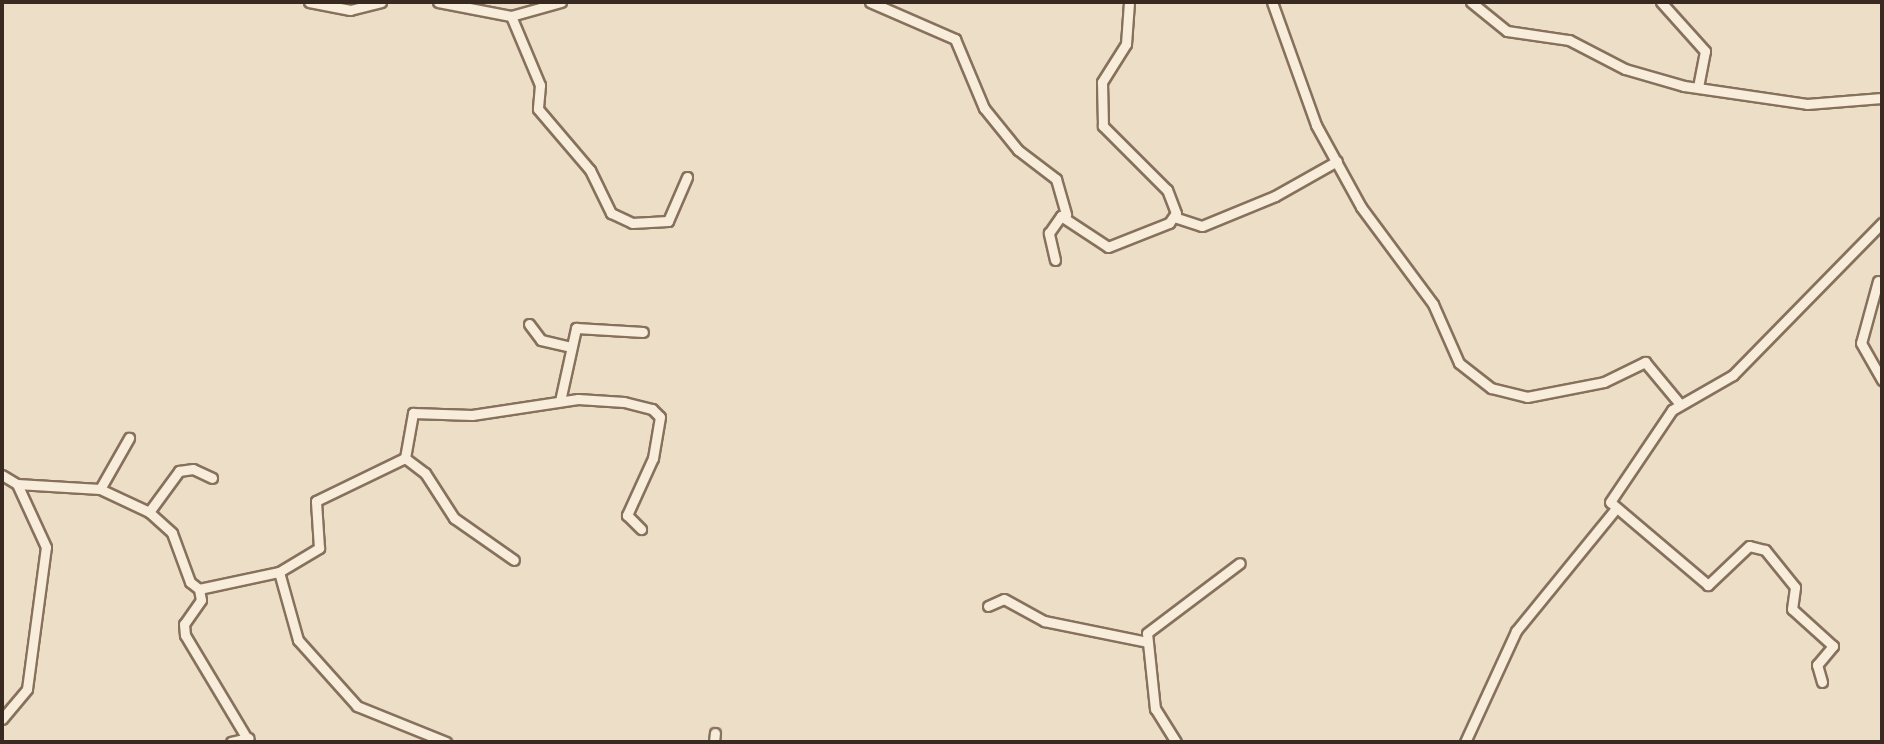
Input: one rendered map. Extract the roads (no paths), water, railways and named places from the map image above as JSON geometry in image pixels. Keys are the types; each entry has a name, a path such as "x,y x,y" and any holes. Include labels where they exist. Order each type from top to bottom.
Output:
{"street":[{"path":"309,2 335,10 381,2"},
{"path":"438,2 511,16 561,2"},
{"path":"870,2 955,39 984,107 1018,150 1056,179 1066,215 1108,247 1174,217 1202,226 1275,196 1337,161"},
{"path":"1129,2 1126,44 1102,82 1103,126 1167,190 1174,217"},
{"path":"1272,2 1315,121 1361,207 1433,304 1453,356 1491,388 1527,397 1605,382 1645,362 1680,404"},
{"path":"1471,2 1507,31 1569,40 1625,69 1698,87 1807,103 1882,98"},
{"path":"1661,2 1705,51 1698,87"},
{"path":"511,16 540,85 538,109 590,170 611,213 632,223 668,221 687,177"},
{"path":"1055,260 1049,233 1066,215"},
{"path":"1822,682 1816,665 1833,646 1793,608 1796,591 1765,550 1752,545 1708,585 1614,511 1612,494 1680,404 1733,375 1882,223"},
{"path":"1878,281 1861,343 1882,380"},
{"path":"529,324 541,340 568,345"},
{"path":"560,401 568,345 584,325 643,332"},
{"path":"405,458 412,413 472,415 560,401 624,402 659,414 653,458 627,515 641,529"},
{"path":"100,489 129,438"},
{"path":"405,458 425,473 454,518 514,560"},
{"path":"199,589 279,572 322,543 316,501 405,458"},
{"path":"149,513 179,471 193,469 212,478"},
{"path":"2,475 17,484 100,489 149,513 172,533 190,582 199,589 201,600 184,624 185,635 249,740 231,742"},
{"path":"2,719 27,688 46,547 17,484"},
{"path":"1465,742 1516,631 1614,511"},
{"path":"1176,742 1154,709 1147,642 1155,622 1240,563"},
{"path":"279,572 298,640 357,706 446,742"},
{"path":"988,606 1004,599 1044,621 1147,642"}]}
